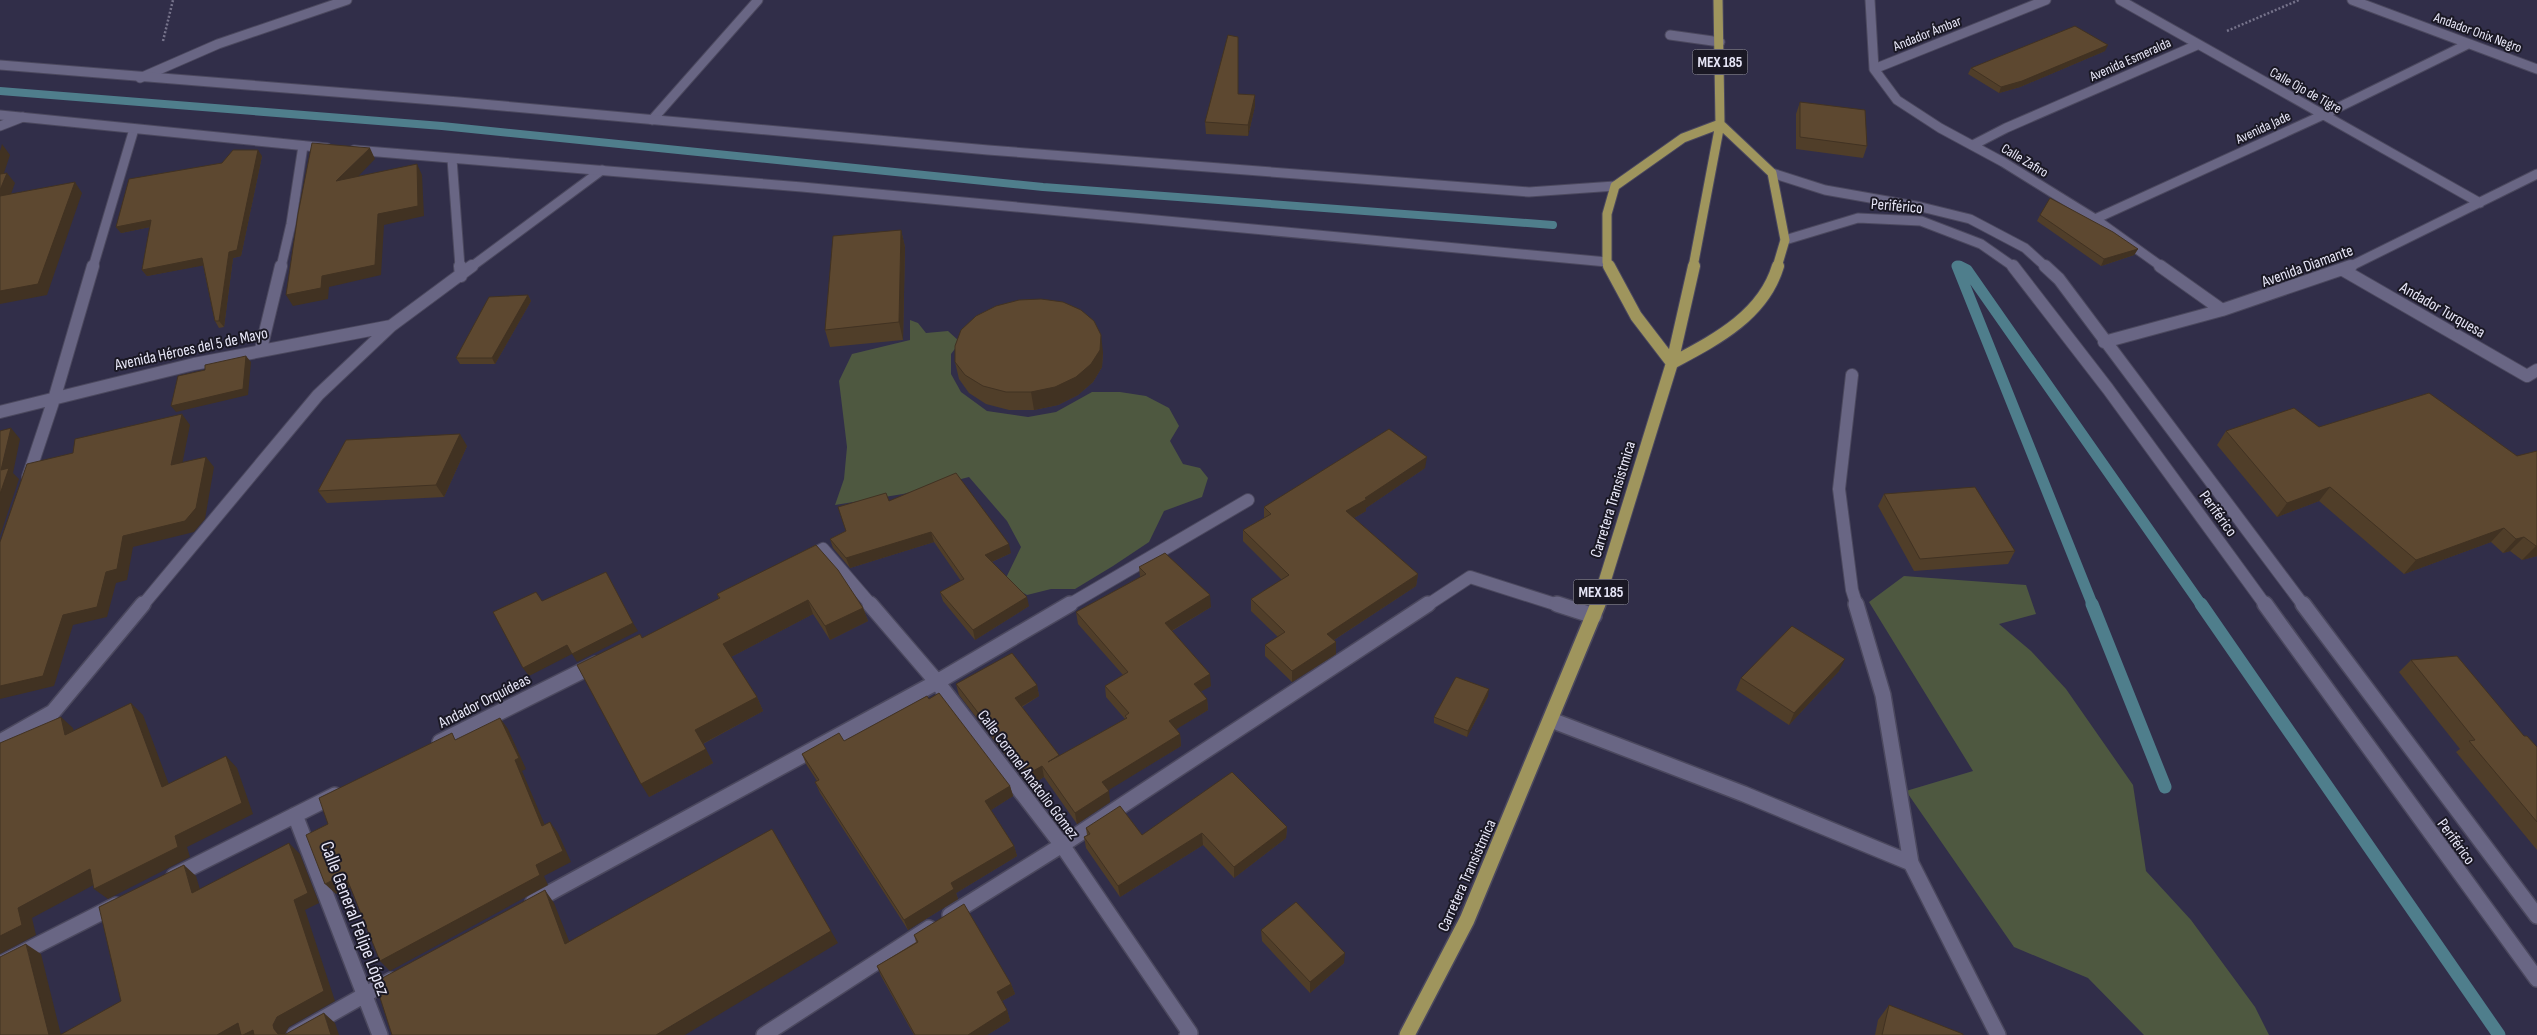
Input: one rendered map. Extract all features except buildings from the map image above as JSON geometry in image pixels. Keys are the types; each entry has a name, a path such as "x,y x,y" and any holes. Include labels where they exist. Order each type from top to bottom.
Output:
{"main road":[{"name":"Carretera Transistmica","path":"1407,1035 1467,920 1594,616 1672,363 1694,264 1720,124 1718,0"},
{"path":"1720,124 1772,173 1785,240 1774,278 1760,304 1720,337 1672,363 1636,316 1607,262 1607,214 1615,186 1683,138 1720,124"}],"street":[{"path":"140,78 218,44 346,0"},
{"path":"652,120 758,0"},
{"path":"1870,0 1874,69"},
{"name":"Andador Ámbar","path":"1874,69 2046,0"},
{"name":"Calle Ojo de Tigre","path":"2120,0 2480,203"},
{"name":"Andador Onix Negro","path":"2352,0 2537,69"},
{"path":"1670,35 1720,42"},
{"name":"Avenida Esmeralda","path":"1973,146 2006,128 2197,44"},
{"name":"Avenida Jade","path":"2095,219 2323,115 2468,44"},
{"path":"0,64 140,78 459,102 988,150 1529,192 1615,186"},
{"name":"Calle Zafiro","path":"1874,69 1897,100 1940,128 2095,219 2222,310"},
{"path":"0,115 302,146 602,170 1266,229 1607,262"},
{"path":"0,126 23,117"},
{"path":"24,487 55,396 134,129"},
{"path":"261,349 291,224 302,146"},
{"path":"452,159 460,276"},
{"path":"0,742 53,712 318,395 391,326 602,170"},
{"name":"Periférico","path":"1772,173 1825,190 1921,207 1970,219 2025,248 2059,280 2537,916"},
{"name":"Avenida Diamante","path":"2104,342 2222,310 2343,270 2537,175"},
{"name":"Periférico","path":"1785,240 1858,218 1921,221 1981,244 2017,269 2102,382 2537,979"},
{"path":"1981,244 1997,232"},
{"name":"Andador Turquesa","path":"2343,270 2532,373"},
{"name":"Avenida Héroes del 5 de Mayo","path":"0,412 55,396 261,349 391,326"},
{"path":"1852,375 1839,489 1852,590 1883,695 1911,863 1998,1035"},
{"path":"520,909 937,682 1248,500"},
{"name":"Calle Coronel Anatolio Gómez","path":"796,563 823,549 937,682 1062,845 1188,1034"},
{"path":"764,1035 1062,845 1470,577 1594,616"},
{"name":"Andador Orquídeas","path":"427,749 612,656"},
{"path":"1551,720 1744,794 1911,863"},
{"path":"165,881 348,789"},
{"name":"Calle General Felipe López","path":"295,815 380,1035"},
{"path":"0,964 130,898"},
{"path":"294,1035 408,970"}],"path":[{"path":"169,64 160,54 173,0"},
{"name":"Avenida Esmeralda","path":"2197,44 2299,0"}],"green space":[{"path":"910,320 918,323 926,333 948,331 960,342 951,354 951,374 961,392 987,411 1028,417 1056,412 1092,392 1120,392 1146,396 1169,408 1179,426 1170,441 1183,464 1200,468 1208,478 1202,497 1164,511 1149,542 1075,589 1051,589 1027,595 1004,582 1021,547 1007,521 969,477 903,494 835,505 844,479 847,447 839,381 852,354 910,340"},
{"path":"1904,576 2026,585 2036,614 1999,624 2031,651 2066,689 2133,785 2146,871 2191,920 2255,1007 2269,1035 2144,1035 2088,978 2014,947 1906,791 1973,771 1869,602"}],"waterway":[{"path":"0,91 442,126 1043,187 1553,225"},
{"path":"1958,267 1957,265 1967,270 2202,606"},
{"path":"1957,266 2093,606"},
{"path":"2092,604 2165,787"},
{"path":"2201,604 2499,1035"}]}
